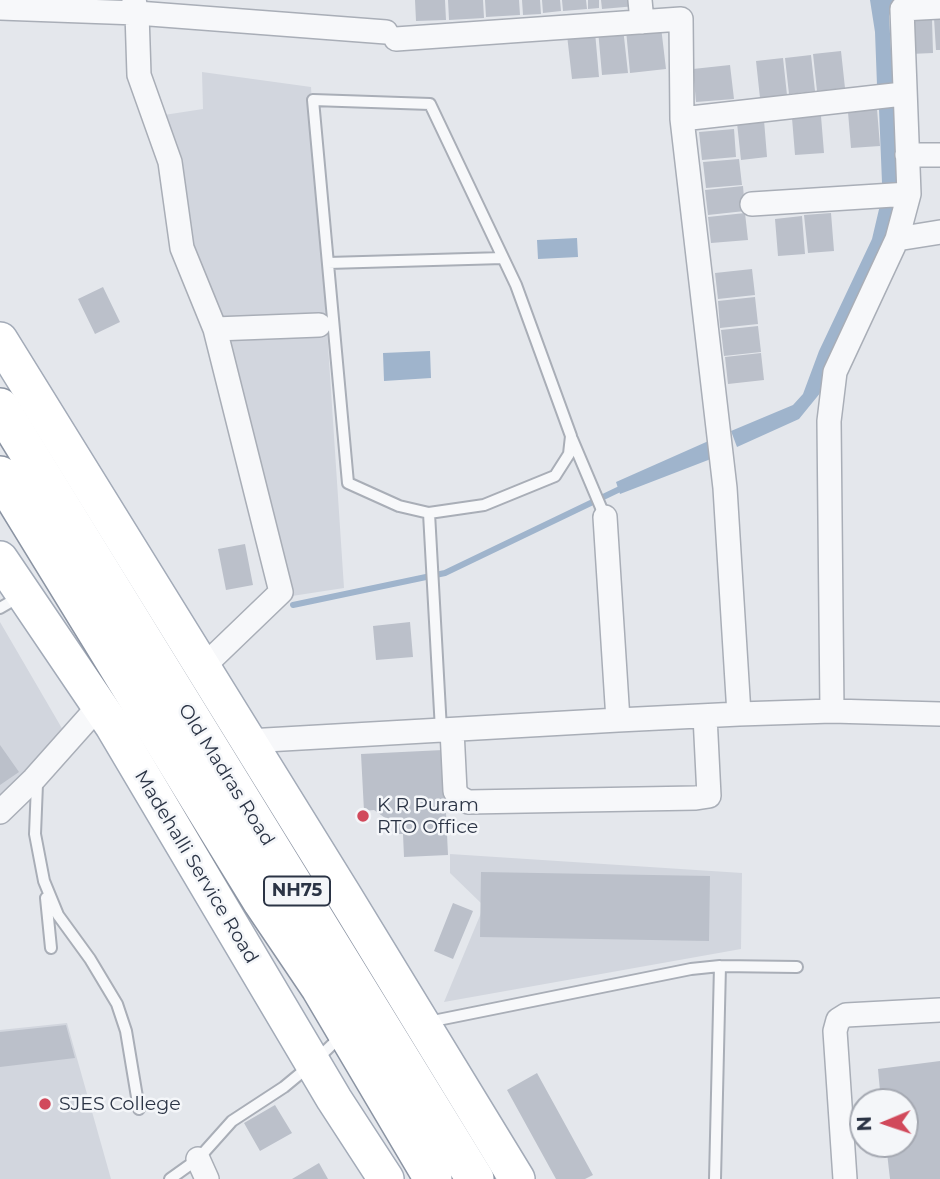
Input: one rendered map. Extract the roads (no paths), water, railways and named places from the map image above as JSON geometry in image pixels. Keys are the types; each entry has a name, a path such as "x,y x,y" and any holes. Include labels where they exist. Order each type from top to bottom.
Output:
{"highway":[{"name":"Old Madras Road","path":"0,407 475,1179"},
{"name":"Old Madras Road","path":"0,475 262,902 320,988 433,1179"}],"main road":[{"path":"0,340 517,1179"},
{"name":"Madehalli Service Road","path":"0,559 12,601 99,706 313,1063 386,1179"}],"street":[{"path":"0,8 136,7 391,35 641,11 681,19 682,119 725,488 739,714"},
{"path":"136,7 139,75 170,162 182,248 215,329 281,592 203,667"},
{"path":"832,711 829,421 835,372 897,239 909,194 902,9 940,7"},
{"path":"682,119 904,94"},
{"path":"907,155 940,155"},
{"path":"752,204 909,194"},
{"path":"897,239 940,233"},
{"path":"215,329 318,325"},
{"path":"605,517 618,720"},
{"path":"0,812 34,779 99,706"},
{"path":"248,741 739,714 832,711 940,714"},
{"path":"446,730 455,791 468,802 696,798 709,796 705,716"},
{"path":"845,1179 835,1031 838,1020 846,1014 940,1010"}],"lane":[{"path":"571,436 569,454 555,476 484,505 429,513 399,506 348,483 313,100 430,104 516,285 571,436 605,517"},
{"path":"328,263 503,258"},
{"path":"429,513 446,730"},
{"path":"34,779 37,785 35,834 45,884 51,948"},
{"path":"45,884 58,915 90,959 117,1004 126,1031 139,1110"},
{"path":"715,1179 720,966"},
{"path":"422,1023 691,968 797,967"},
{"path":"170,1179 202,1169 232,1121 284,1087 345,1032"}],"water":[{"path":"870,0 895,0 889,16 893,84 877,85 875,32"},
{"path":"894,107 897,184 882,183 879,108"},
{"path":"880,205 895,207 891,230 832,360 821,392 799,419 737,447 731,431 793,405 803,394 819,351 872,239"},
{"path":"577,238 578,257 538,259 537,240"},
{"path":"430,351 431,378 384,381 383,353"},
{"path":"713,439 716,457 620,494 616,482"}],"waterway":[{"path":"293,605 445,573 624,487"}],"place":[{"name":"K R Puram RTO Office","path":"363,816"},
{"name":"SJES College","path":"45,1104"}]}
